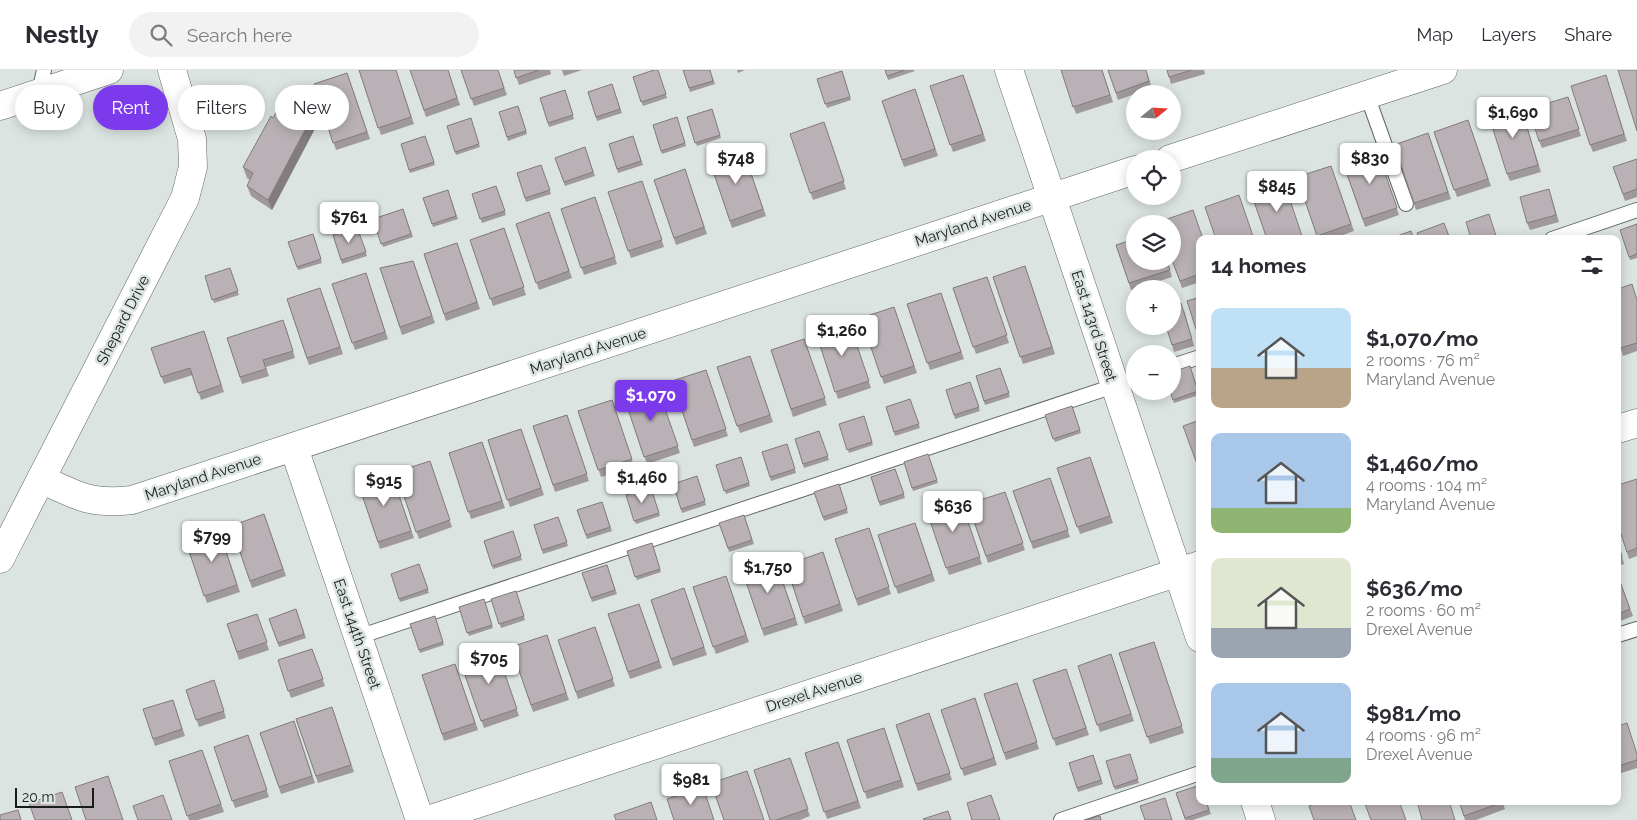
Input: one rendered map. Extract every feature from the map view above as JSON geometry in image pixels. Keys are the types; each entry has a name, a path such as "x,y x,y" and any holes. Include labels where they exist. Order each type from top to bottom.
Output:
{"street":[{"path":"0,106 42,81 109,70"},
{"name":"Shepard Drive","path":"0,559 185,198 193,167 192,139 172,70"},
{"name":"East 143rd Street","path":"1009,70 1052,197 1125,382 1189,569 1196,613"},
{"path":"1181,155 1443,70"},
{"name":"Maryland Avenue","path":"41,479 83,499 106,503 132,500 1126,173"},
{"path":"1621,428 1637,423"},
{"name":"East 144th Street","path":"294,448 420,820"},
{"name":"Drexel Avenue","path":"428,820 1189,569"},
{"path":"1256,805 1261,820"}],"lane":[{"path":"1367,95 1406,204"},
{"path":"1564,235 1637,210"},
{"path":"1181,363 1196,358"},
{"path":"358,637 1125,382"},
{"path":"1621,635 1637,629"},
{"path":"1061,820 1196,774"}],"building":[{"path":"359,70 396,70 411,117 378,128"},
{"path":"410,70 448,70 457,98 424,110"},
{"path":"461,70 498,70 504,88 471,99"},
{"path":"514,70 539,70 516,78"},
{"path":"658,70 666,94 641,102 633,77"},
{"path":"683,70 710,70 713,81 689,88"},
{"path":"885,70 905,70 887,76"},
{"path":"1061,70 1102,70 1110,95 1073,107"},
{"path":"1108,70 1146,70 1149,81 1138,85 1126,85 1126,89 1116,93"},
{"path":"1167,70 1192,70 1169,77"},
{"path":"1618,70 1637,70 1637,131"},
{"path":"842,71 850,97 825,104 817,79"},
{"path":"347,73 367,132 333,143 329,130 349,130 349,85 314,84"},
{"path":"963,75 983,134 950,145 930,86"},
{"path":"1606,75 1624,134 1590,145 1571,86"},
{"path":"612,84 620,109 596,117 588,92"},
{"path":"915,89 935,149 902,160 882,101"},
{"path":"565,90 573,115 548,123 540,98"},
{"path":"1568,97 1579,129 1539,141 1529,109"},
{"path":"1520,103 1538,165 1507,174 1488,113"},
{"path":"518,106 526,131 507,137 499,112"},
{"path":"712,109 720,135 695,143 687,117"},
{"path":"275,114 275,130 305,130 268,200 247,186 253,173 243,167 271,116 273,118"},
{"path":"677,117 685,143 661,151 653,125"},
{"path":"471,118 479,144 455,152 447,126"},
{"path":"1468,120 1488,179 1454,190 1434,132"},
{"path":"824,122 844,181 810,193 790,134"},
{"path":"1428,133 1448,192 1414,203 1394,145"},
{"path":"425,136 434,162 409,170 401,144"},
{"path":"633,136 641,161 617,169 609,144"},
{"path":"585,147 593,172 564,182 555,158"},
{"path":"743,150 763,209 730,221 710,162"},
{"path":"1377,150 1397,208 1363,219 1343,163"},
{"path":"1637,159 1637,189 1623,194 1613,167"},
{"path":"541,165 550,190 525,198 517,173"},
{"path":"1331,166 1351,224 1317,235 1297,177"},
{"path":"685,169 704,227 674,238 654,180"},
{"path":"642,181 662,240 628,251 608,192"},
{"path":"1284,182 1302,235 1266,235 1251,193"},
{"path":"496,186 505,211 480,219 472,194"},
{"path":"1549,189 1556,215 1527,223 1520,197"},
{"path":"448,190 456,216 432,224 423,198"},
{"path":"1239,195 1253,235 1215,235 1205,207"},
{"path":"595,197 615,257 581,268 561,209"},
{"path":"403,209 411,234 381,244 373,219"},
{"path":"1193,210 1202,235 1196,235 1196,275 1180,280 1176,270 1181,270 1181,215 1179,215"},
{"path":"549,212 569,271 536,283 516,224"},
{"path":"1489,214 1496,235 1470,235 1466,222"},
{"path":"1444,223 1448,235 1418,235 1417,233"},
{"path":"1637,224 1637,254 1629,257 1620,230"},
{"path":"357,227 366,252 341,260 333,235"},
{"path":"504,228 524,287 490,299 470,240"},
{"path":"1411,231 1412,235 1400,235"},
{"path":"313,234 321,259 297,267 288,242"},
{"path":"1126,242 1126,270 1170,270 1138,280 1128,280 1116,245"},
{"path":"457,243 477,302 444,314 424,254"},
{"path":"413,261 432,316 400,327 380,268"},
{"path":"1025,266 1052,347 1020,357 993,277"},
{"path":"230,268 238,291 212,300 205,276"},
{"path":"366,273 385,332 352,343 332,284"},
{"path":"987,277 1007,335 973,347 953,288"},
{"path":"1632,284 1637,300 1637,343 1621,348 1621,288"},
{"path":"320,288 340,347 307,358 287,299"},
{"path":"941,293 961,352 927,363 907,304"},
{"path":"1196,298 1196,329 1187,301"},
{"path":"1181,303 1192,339 1172,345 1169,335 1181,335"},
{"path":"894,307 914,366 881,377 861,318"},
{"path":"283,320 293,351 263,360 266,369 240,377 227,338"},
{"path":"849,322 869,381 835,392 816,333"},
{"path":"204,331 221,385 198,393 190,368 161,377 151,348"},
{"path":"804,339 825,398 791,409 771,350"},
{"path":"750,356 770,415 737,426 717,367"},
{"path":"1190,366 1196,385 1196,392 1181,397 1181,369"},
{"path":"1000,368 1009,393 984,401 976,376"},
{"path":"706,370 726,429 692,440 672,381"},
{"path":"970,382 979,407 954,415 946,390"},
{"path":"657,386 678,446 644,457 624,397"},
{"path":"910,399 919,424 894,432 886,407"},
{"path":"612,400 632,459 598,470 578,411"},
{"path":"1072,406 1080,430 1053,439 1045,415"},
{"path":"567,415 587,474 553,485 533,426"},
{"path":"864,416 872,442 847,450 839,424"},
{"path":"1196,421 1196,461 1183,426"},
{"path":"521,429 541,488 507,500 488,440"},
{"path":"819,431 828,456 803,464 795,439"},
{"path":"482,442 502,501 468,512 449,453"},
{"path":"787,444 795,469 770,477 762,452"},
{"path":"928,454 937,480 912,488 904,462"},
{"path":"741,457 749,483 724,491 716,465"},
{"path":"1090,457 1110,516 1077,527 1057,468"},
{"path":"430,461 450,520 416,532 396,472"},
{"path":"895,469 904,494 879,502 871,477"},
{"path":"391,472 411,531 378,542 358,483"},
{"path":"697,476 705,501 681,509 673,484"},
{"path":"1050,478 1068,530 1031,542 1013,491"},
{"path":"1637,479 1637,548 1627,552 1621,534 1621,484"},
{"path":"839,484 847,509 823,517 814,492"},
{"path":"651,488 659,513 634,521 626,495"},
{"path":"1005,492 1023,543 986,556 968,504"},
{"path":"960,498 980,557 946,568 926,509"},
{"path":"602,502 610,527 586,535 577,510"},
{"path":"264,514 283,569 250,581 231,526"},
{"path":"744,515 752,540 728,548 719,523"},
{"path":"558,517 567,542 542,550 534,525"},
{"path":"915,523 932,574 895,587 878,535"},
{"path":"869,528 889,587 856,599 835,539"},
{"path":"219,530 237,585 204,596 186,542"},
{"path":"513,531 521,556 492,566 484,541"},
{"path":"652,543 660,569 635,577 627,551"},
{"path":"823,552 840,604 803,617 786,565"},
{"path":"775,559 795,618 762,629 742,570"},
{"path":"419,564 428,589 399,599 391,574"},
{"path":"607,565 615,590 591,598 582,573"},
{"path":"726,576 746,635 713,647 693,587"},
{"path":"1621,584 1630,609 1621,613"},
{"path":"684,588 704,647 671,659 651,600"},
{"path":"516,591 524,616 499,624 491,599"},
{"path":"484,599 492,625 467,633 459,607"},
{"path":"639,604 659,661 628,672 608,614"},
{"path":"296,609 304,634 278,643 269,619"},
{"path":"257,614 267,642 237,652 227,624"},
{"path":"435,616 443,642 419,650 410,624"},
{"path":"595,627 613,679 576,692 558,640"},
{"path":"547,635 566,693 531,705 511,647"},
{"path":"1154,642 1182,726 1147,737 1119,653"},
{"path":"496,648 517,709 481,721 460,661"},
{"path":"312,649 323,679 288,691 278,660"},
{"path":"1111,654 1131,714 1097,725 1078,666"},
{"path":"455,664 475,723 442,734 422,675"},
{"path":"1066,669 1086,728 1053,739 1033,680"},
{"path":"214,680 224,711 196,720 186,690"},
{"path":"1017,683 1037,742 1004,753 984,694"},
{"path":"975,698 994,758 961,769 941,710"},
{"path":"173,700 182,729 153,739 143,709"},
{"path":"332,707 351,765 316,776 296,719"},
{"path":"929,713 950,773 916,784 896,725"},
{"path":"294,721 312,776 279,787 260,733"},
{"path":"1627,723 1637,754 1637,760 1621,765 1621,725"},
{"path":"884,728 901,780 864,792 847,740"},
{"path":"248,735 267,790 232,801 214,747"},
{"path":"838,742 858,801 824,812 805,753"},
{"path":"202,750 221,804 187,816 169,761"},
{"path":"1130,754 1138,779 1114,787 1106,761"},
{"path":"1093,755 1101,780 1077,788 1069,763"},
{"path":"790,758 808,809 776,820 770,820 754,770"},
{"path":"747,771 764,820 724,820 711,783"},
{"path":"108,776 123,820 86,820 75,787"},
{"path":"1196,786 1196,805 1207,805 1209,810 1185,818 1176,793"},
{"path":"703,787 714,820 674,820 667,799"},
{"path":"62,792 72,820 35,820 29,803"},
{"path":"163,795 172,820 138,820 133,806"},
{"path":"991,795 1000,820 972,820 967,803"},
{"path":"1165,798 1172,820 1145,820 1140,806"},
{"path":"651,802 657,820 616,820 614,815"},
{"path":"1350,805 1356,820 1314,820 1309,806"},
{"path":"1365,805 1400,805 1406,820 1371,820"},
{"path":"1418,805 1450,805 1455,820 1422,820"},
{"path":"1460,805 1495,805 1464,816"},
{"path":"18,810 21,820 0,820 0,815"},
{"path":"948,811 951,820 923,819"},
{"path":"1100,816 1101,820 1086,820"}]}
